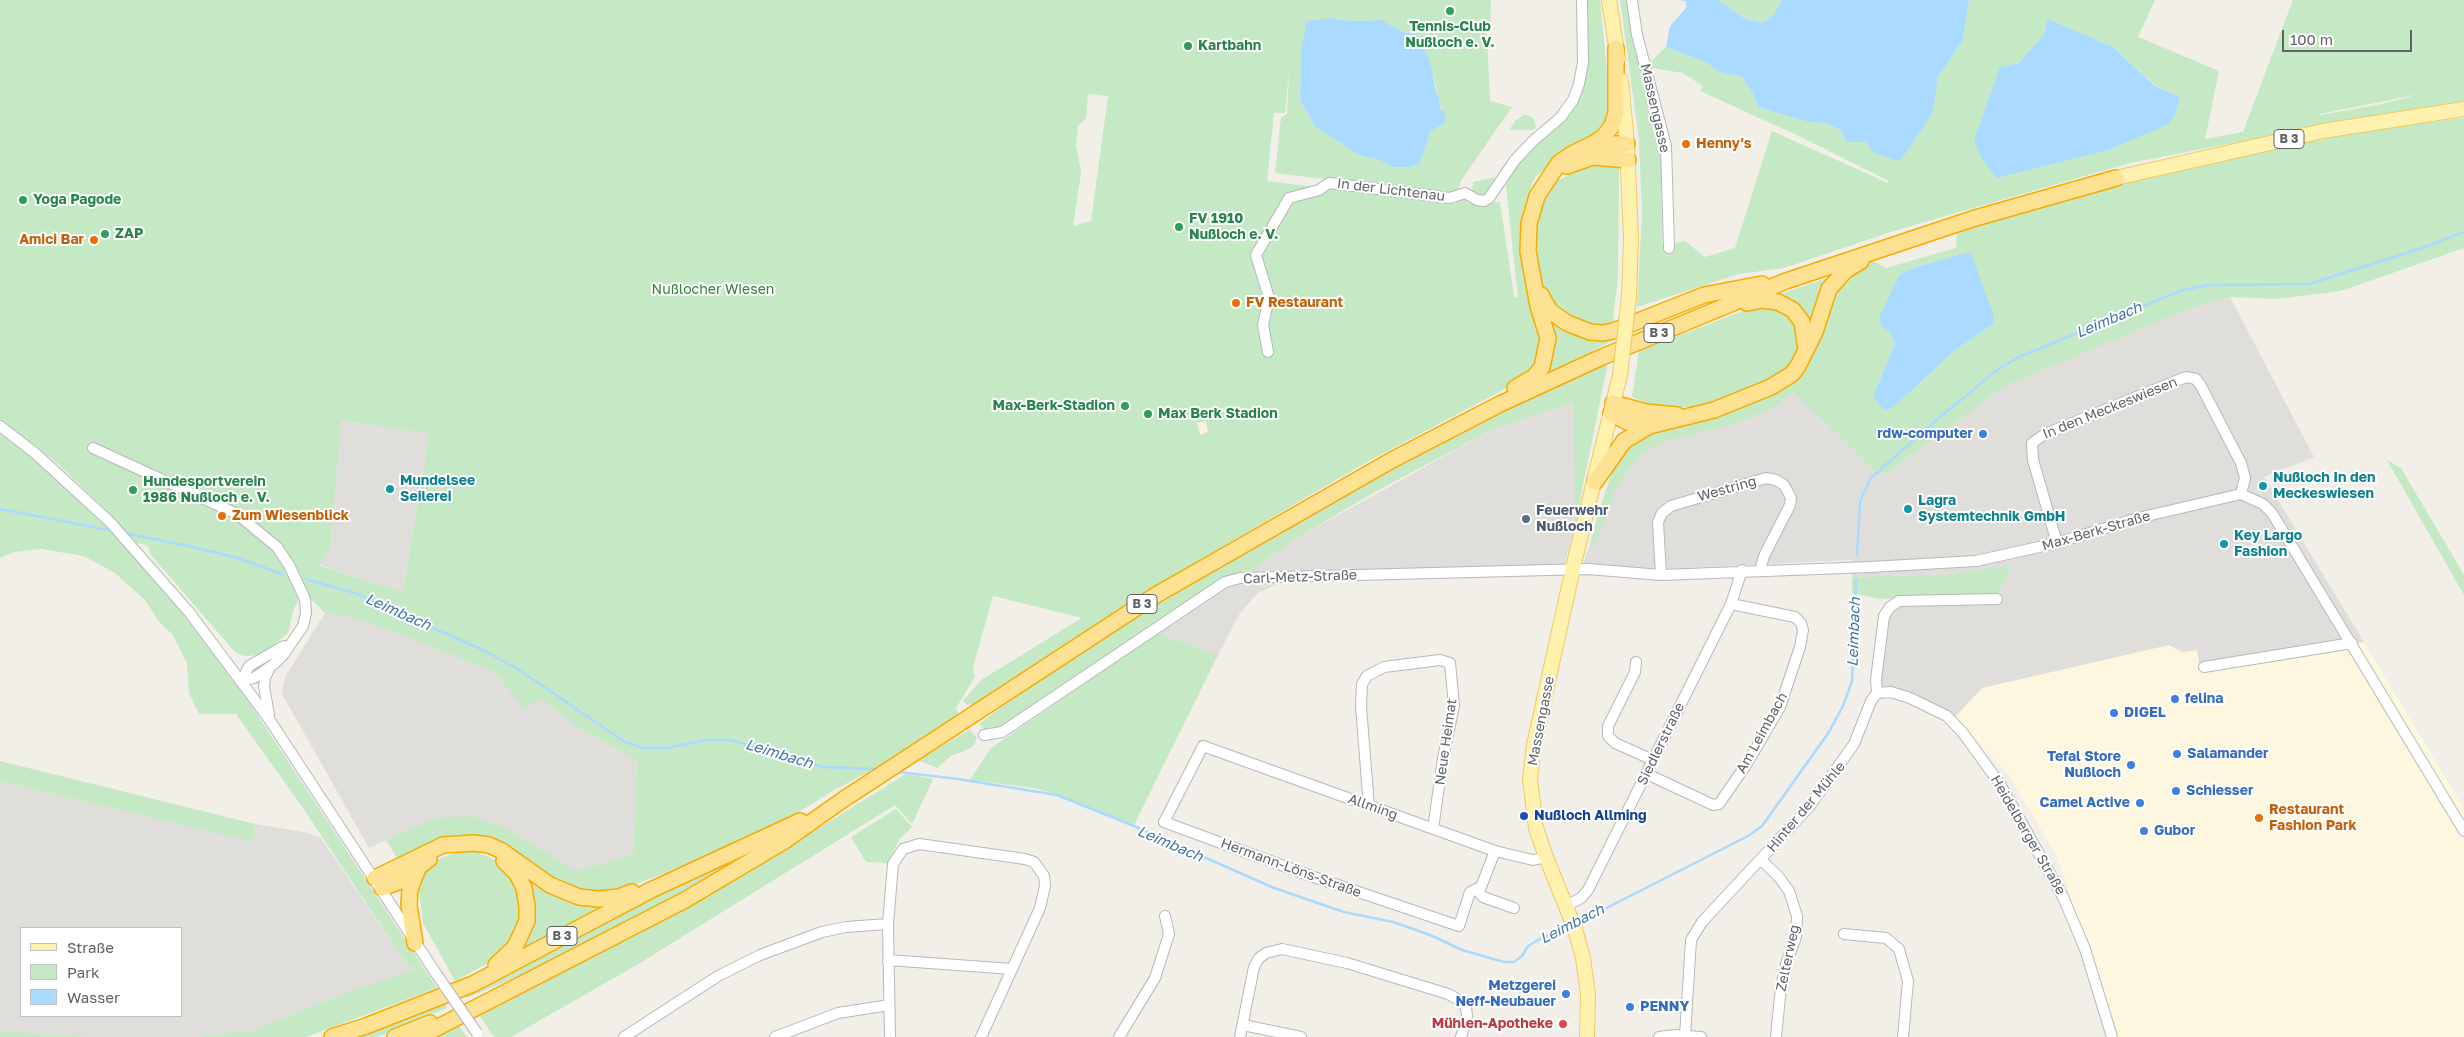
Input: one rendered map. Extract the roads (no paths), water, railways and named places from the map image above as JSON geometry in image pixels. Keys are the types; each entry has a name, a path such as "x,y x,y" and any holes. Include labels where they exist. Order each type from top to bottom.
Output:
{"highway":[{"path":"1500,404 1512,390 1534,377 1542,367 1545,356 1548,338 1528,251 1529,224 1537,196 1559,163 1604,136 1612,126 1616,113 1616,48"},
{"path":"1592,144 1627,144"},
{"path":"1551,175 1583,159 1593,157 1628,160"},
{"name":"B 3","path":"395,1037 530,980 685,900 786,840 844,799 902,763 1164,590 1392,460 1500,404 1602,357 1786,281 1879,248 2022,204 2116,178"},
{"path":"1595,482 1624,441 1650,426 1714,410 1771,387 1792,374 1815,332 1829,289 1845,271 1879,248"},
{"path":"1532,275 1550,311 1578,329 1603,332 1618,329 1704,295 1786,281"},
{"path":"1716,309 1762,300 1778,302 1794,310 1802,322 1806,350"},
{"path":"1612,408 1688,416"},
{"path":"1612,408 1626,422 1650,426"},
{"name":"B 3","path":"332,1037 366,1026 474,984 651,890 756,843 844,799"},
{"path":"378,883 443,845 474,843 489,845 502,851 550,885 579,897 598,899 619,897 640,890 651,890"},
{"path":"378,883 400,881 430,858 447,850 461,848 477,849 492,853 503,860 517,874 524,888 527,921 520,937 505,958 474,984"},
{"path":"415,943 409,905 410,889 419,866"},
{"path":"419,1037 530,980"}],"main road":[{"path":"1609,0 1625,106 1628,160"},
{"name":"B 3","path":"2116,178 2323,131 2464,109"},
{"name":"Massengasse","path":"1588,1037 1587,978 1573,925 1546,857 1534,816 1530,779 1534,745 1573,570 1620,375 1628,297 1631,238 1628,160"}],"street":[{"name":"In der Lichtenau","path":"1268,352 1264,326 1269,298 1256,255 1289,198 1319,190 1330,183 1450,198 1464,193 1477,200 1484,201 1489,198 1508,168 1522,151 1561,117 1573,100 1579,84 1583,62 1582,0"},
{"name":"Massengasse","path":"1632,0 1638,35 1666,146 1669,248"},
{"name":"In den Meckeswiesen","path":"2057,543 2033,460 2032,443 2045,434 2186,377 2196,379 2202,386 2241,463 2245,478 2241,494"},
{"path":"0,426 36,454 110,522 142,556 224,657 270,719 378,883 415,943 478,1035"},
{"path":"93,448 237,514 277,547 290,565 300,585 305,600 306,613 303,626 266,673 264,686 270,719"},
{"name":"Westring","path":"1661,575 1658,522 1662,513 1670,506 1766,478 1776,480 1784,485 1791,498 1790,505 1764,556 1760,570"},
{"path":"2241,494 2263,504 2272,513 2464,832"},
{"name":"Max-Berk-Straße","path":"1760,570 1976,561 2057,543 2138,518 2241,494"},
{"path":"1573,570 1588,569 1661,575 1760,570"},
{"name":"Carl-Metz-Straße","path":"984,735 1002,732 1225,582 1261,577 1573,570"},
{"name":"Siedlerstraße","path":"1566,906 1580,898 1588,890 1731,604 1742,570"},
{"name":"Hinter der Mühle","path":"1679,1036 1691,940 1702,922 1809,807 1845,760 1854,744 1871,701 1877,693 1876,680 1884,616 1890,607 1899,601 1997,599"},
{"name":"Am Leimbach","path":"1647,774 1713,805 1720,804 1748,762 1780,707 1800,647 1803,630 1802,623 1794,617 1731,604"},
{"path":"242,680 249,666 274,654 294,638"},
{"path":"2204,667 2352,644"},
{"path":"224,657 249,666"},
{"name":"Neue Heimat","path":"1369,806 1361,707 1362,684 1367,676 1384,667 1440,660 1450,664 1454,706 1443,758 1433,829"},
{"path":"1636,662 1636,672 1608,726 1608,736 1615,743 1653,760"},
{"path":"242,680 254,678 274,664"},
{"name":"Heidelberger Straße","path":"1877,693 1891,692 1910,698 1947,716 2000,784 2063,897 2084,949 2112,1037"},
{"name":"Allming","path":"1203,746 1495,851 1533,860 1546,857"},
{"name":"Hermann-Löns-Straße","path":"1203,746 1164,822 1311,876 1459,926 1470,892 1481,887 1495,851"},
{"path":"890,1037 888,924 893,864 898,854 906,847 919,844 1025,859 1034,862 1040,868 1045,886 1040,908 981,1037"},
{"name":"Zelterweg","path":"1761,860 1778,876 1789,891 1797,916 1796,936 1780,987 1776,1037"},
{"path":"1476,889 1482,897 1514,908"},
{"path":"1118,1037 1155,978 1168,934 1165,916"},
{"path":"624,1037 718,976 760,955 822,932 846,927 888,924"},
{"path":"1844,934 1886,938 1899,949 1908,981 1903,1037"},
{"path":"1240,1037 1254,967 1259,958 1266,953 1282,949 1347,963 1448,994 1461,1001 1466,1007 1461,1037"},
{"path":"888,960 1012,969"},
{"path":"776,1037 838,1013 889,1005"},
{"path":"1243,1025 1301,1037"},
{"path":"1659,1037 1701,1037"}],"water":[{"path":"1678,0 1718,0 1744,18 1762,23 1774,14 1782,0 1969,0 1963,40 1938,77 1933,113 1900,161 1874,153 1865,142 1847,142 1840,130 1826,123 1808,122 1758,107 1752,92 1742,77 1719,72 1706,62 1666,47 1670,26 1686,8 1686,1"},
{"path":"1332,18 1353,21 1382,20 1402,32 1417,34 1431,64 1440,108 1446,116 1444,123 1430,132 1420,163 1411,167 1392,167 1380,160 1359,155 1316,127 1300,101 1301,49 1307,21"},
{"path":"2047,19 2113,47 2155,86 2180,97 2175,115 2169,124 2108,150 1997,178 1983,160 1974,141 2000,67 2019,63 2045,33"},
{"path":"1971,253 1994,317 1993,324 1955,350 1891,409 1884,410 1873,396 1895,343 1891,334 1881,325 1879,318 1899,275 1913,268"}],"waterway":[{"name":"Leimbach","path":"1857,556 1860,502 1870,479 1997,370 2019,357 2180,291 2207,285 2309,284 2425,247 2464,232"},
{"name":"Leimbach","path":"0,509 114,531"},
{"name":"Leimbach","path":"124,533 238,558 282,574"},
{"name":"Leimbach","path":"306,579 358,594 487,652 516,668 625,742 644,748 667,748 706,740 731,740 823,767 877,769"},
{"name":"Leimbach","path":"1577,923 1748,836 1762,826 1829,732 1843,706 1852,681 1856,580"},
{"name":"Leimbach","path":"898,772 958,779 1057,795 1134,826 1274,888 1344,912 1393,922 1430,935 1462,950 1504,962 1514,962 1522,956 1528,946 1570,927"}],"place":[{"name":"Tennis-Club Nußloch e. V.","path":"1450,11"},
{"name":"Kartbahn","path":"1188,46"},
{"name":"Henny's","path":"1686,144"},
{"name":"Yoga Pagode","path":"23,200"},
{"name":"FV 1910 Nußloch e. V.","path":"1179,227"},
{"name":"ZAP","path":"105,234"},
{"name":"Amici Bar","path":"94,240"},
{"name":"FV Restaurant","path":"1236,303"},
{"name":"Max-Berk-Stadion","path":"1125,406"},
{"name":"Max Berk Stadion","path":"1148,414"},
{"name":"rdw-computer","path":"1983,434"},
{"name":"Nußloch In den Meckeswiesen","path":"2263,486"},
{"name":"Mundelsee Seilerei","path":"390,489"},
{"name":"Hundesportverein 1986 Nußloch e. V.","path":"133,490"},
{"name":"Lagra Systemtechnik GmbH","path":"1908,509"},
{"name":"Zum Wiesenblick","path":"222,516"},
{"name":"Feuerwehr Nußloch","path":"1526,519"},
{"name":"Key Largo Fashion","path":"2224,544"},
{"name":"felina","path":"2175,699"},
{"name":"DIGEL","path":"2114,713"},
{"name":"Salamander","path":"2177,754"},
{"name":"Tefal Store Nußloch","path":"2131,765"},
{"name":"Schiesser","path":"2176,791"},
{"name":"Camel Active","path":"2140,803"},
{"name":"Nußloch Allming","path":"1524,816"},
{"name":"Restaurant Fashion Park","path":"2259,818"},
{"name":"Gubor","path":"2144,831"},
{"name":"Metzgerei Neff-Neubauer","path":"1566,994"},
{"name":"PENNY","path":"1630,1007"},
{"name":"Mühlen-Apotheke","path":"1563,1024"}],"park label":[{"name":"Nußlocher Wiesen","path":"713,290"}]}
